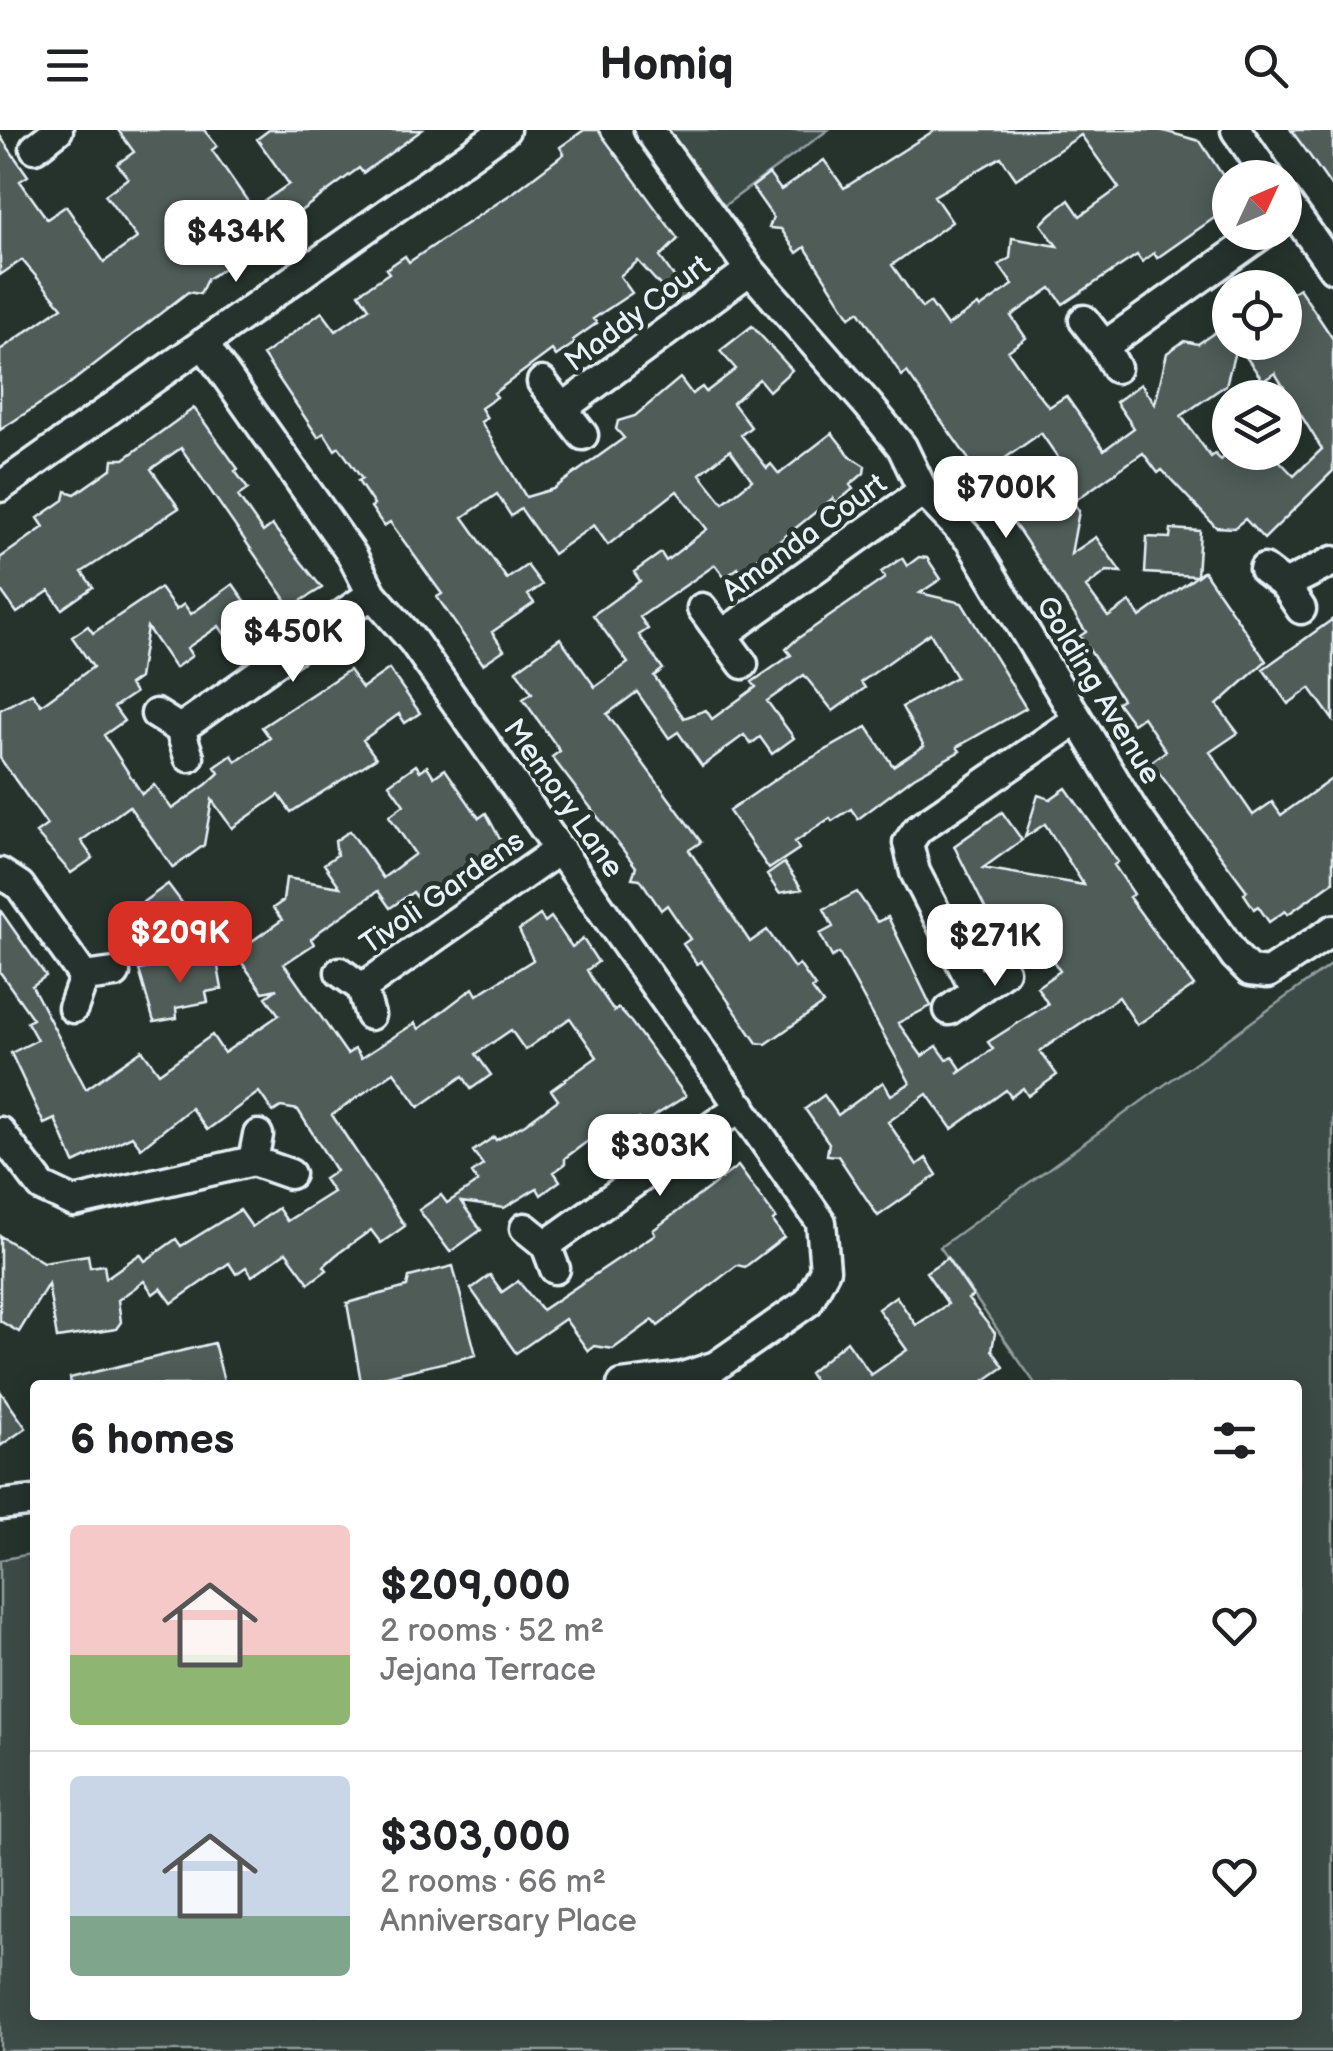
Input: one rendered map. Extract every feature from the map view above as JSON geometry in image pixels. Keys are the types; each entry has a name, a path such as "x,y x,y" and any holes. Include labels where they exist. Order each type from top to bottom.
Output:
{"street":[{"path":"35,148 59,130"},
{"path":"0,486 505,130"},
{"name":"Golding Avenue","path":"650,130 750,270 902,447 923,491 970,540 1188,892 1250,971 1268,973 1333,930"},
{"path":"1236,130 1257,160"},
{"path":"1302,229 1333,268"},
{"path":"1084,320 1110,357 1244,250"},
{"name":"Maddy Court","path":"563,408 750,270"},
{"name":"Memory Lane","path":"203,343 352,555 372,594 413,641 821,1222 825,1270 808,1302 716,1366 660,1380"},
{"name":"Maddy Court","path":"542,382 583,436"},
{"name":"Amanda Court","path":"722,635 923,491"},
{"path":"1300,609 1275,577 1333,561"},
{"path":"180,730 372,594"},
{"name":"Amanda Court","path":"702,608 743,664"},
{"path":"156,714 180,730 189,757"},
{"path":"976,991 909,859 908,842 918,829 1078,720"},
{"name":"Tivoli Gardens","path":"357,992 560,849"},
{"path":"0,873 20,886 84,977"},
{"path":"948,1010 1004,971"},
{"path":"84,977 115,973"},
{"path":"73,1008 84,977"},
{"path":"542,1248 741,1106"},
{"path":"0,1132 36,1180 58,1197 74,1202 99,1200 255,1148 290,1174"},
{"path":"0,1505 30,1502"}],"shaded area":[{"path":"649,130 828,130 710,216"},
{"path":"1333,963 1333,2051 0,2051 0,1560 30,1554 30,2020 1302,2020 1302,1380 1033,1380 940,1247"}],"building":[{"path":"118,130 204,130 217,146 212,150 253,209 289,184 257,139 269,130 422,130 363,173 359,168 260,241 263,244 207,279 200,294 188,292 64,388 0,430 0,350 62,307 22,260 0,275 0,136 28,176 20,181 47,219 66,206 104,262 137,238 105,195 128,178 117,164 134,152"},
{"path":"584,130 598,130 678,239 660,257 687,295 676,303 638,261 620,276 632,293 593,319 597,323 573,340 575,343 556,356 552,350 494,393 497,397 481,408 487,418 481,422 526,497 553,489 624,438 616,429 618,421 635,416 680,378 692,394 702,387 706,392 736,369 720,351 752,326 792,370 769,391 759,379 733,403 751,427 741,435 767,468 771,464 779,474 832,433 851,457 865,466 864,473 850,485 853,489 836,503 833,498 741,572 738,568 725,578 715,565 640,617 648,629 639,635 663,669 654,676 684,718 706,710 712,719 756,687 752,682 791,655 786,649 797,639 885,578 881,572 902,558 907,566 919,557 927,558 941,579 920,593 962,603 1026,708 957,747 960,751 914,777 858,819 851,809 832,821 830,818 795,842 799,849 769,869 729,811 783,774 867,727 893,766 924,746 902,707 956,677 930,633 861,682 865,688 833,711 804,675 767,701 794,738 772,754 760,737 751,744 744,735 702,766 678,732 669,738 637,692 607,714 701,842 689,850 750,942 767,930 794,968 799,964 815,987 812,989 823,1004 766,1044 757,1043 701,961 697,964 683,944 690,939 667,905 661,910 640,879 632,878 636,867 552,757 560,751 523,699 532,693 516,670 560,638 595,687 628,663 593,615 640,581 634,572 661,553 666,561 707,529 677,491 608,545 594,525 553,554 521,509 511,516 497,494 463,517 507,579 527,565 542,585 528,595 534,603 492,632 504,650 483,664 437,597 442,594 390,522 384,526 371,507 374,505 358,481 362,479 339,447 335,450 324,433 318,437 263,355 322,312 336,331 369,308 359,293 389,273 386,269 405,256 409,262 514,192 564,154 560,147","holes":["730,450 752,480 723,503 700,474"]},
{"path":"935,130 1160,130 1200,141 1212,160 1212,220 1157,258 1154,253 1142,262 1137,255 1063,304 1051,288 1011,316 1026,338 1008,351 1035,390 1049,407 1066,396 1104,450 1134,428 1116,402 1141,384 1155,404 1167,353 1184,341 1198,344 1212,334 1212,360 1233,360 1227,380 1212,380 1212,395 1181,416 1212,456 1212,470 1288,470 1294,476 1322,449 1302,417 1302,380 1279,380 1275,373 1262,380 1248,360 1302,360 1302,292 1333,339 1333,471 1264,539 1245,519 1234,528 1216,527 1162,470 1158,473 1143,453 1073,502 1079,511 1071,554 1096,537 1121,572 1107,571 1086,587 1108,617 1130,602 1140,617 1204,571 1266,661 1217,705 1238,733 1210,752 1253,815 1272,802 1281,815 1333,778 1333,882 1288,914 1285,911 1269,922 1258,906 1254,909 1244,894 1247,891 1151,762 1166,751 1143,717 1133,724 1117,702 1122,699 1080,636 1086,632 907,372 902,376 859,311 850,317 805,247 797,253 781,229 769,228 773,217 752,187 769,174 781,190 824,160 844,188","holes":["1081,135 1119,188 1080,216 1069,200 1051,214 1041,224 1057,246 1012,238 1010,258 999,265 1013,285 947,326 930,302 922,308 892,265 952,222 934,196 1001,157 1016,179","1041,433 1072,478 1032,506 1001,461"]},
{"path":"1291,130 1333,130 1333,189 1310,156"},
{"path":"194,408 238,469 235,471 248,489 238,496 263,532 272,525 322,588 291,607 181,448 151,469 179,508 82,572 93,587 62,609 49,591 17,613 0,589 0,558 44,527 38,518 64,500 66,491 75,494 112,468 113,459 124,459"},
{"path":"1171,529 1200,531 1197,576 1145,573 1147,537 1170,538"},
{"path":"233,584 259,621 230,642 219,626 187,648 192,656 175,668 147,627 139,678 129,685 135,693 114,707 124,721 104,735 142,794 154,785 172,809 219,773 215,767 232,755 236,762 270,738 262,727 349,670 362,688 389,669 420,713 405,723 399,714 363,740 376,758 291,812 279,795 232,828 212,800 204,845 173,868 129,806 81,841 93,858 71,873 36,833 47,825 0,758 0,710 32,693 41,705 93,667 72,637 88,626 93,633 160,588 176,610 184,604 191,614"},
{"path":"1333,619 1333,720 1310,688 1288,704 1263,669"},
{"path":"416,765 420,771 427,766 434,777 445,769 479,818 486,813 502,843 420,902 413,892 390,908 378,891 320,931 311,939 314,944 284,964 347,1054 355,1049 361,1058 415,1023 419,1029 473,988 477,995 533,960 519,930 540,915 545,922 551,917 572,947 583,939 598,962 587,970 592,979 614,1011 618,1008 631,1022 686,1096 642,1124 639,1119 608,1141 604,1164 588,1141 565,1158 565,1164 554,1172 560,1181 541,1195 537,1188 504,1208 461,1202 481,1230 450,1252 419,1210 441,1195 447,1203 478,1182 472,1173 483,1165 473,1151 525,1124 558,1100 551,1090 597,1057 570,1018 525,1050 511,1030 476,1054 491,1075 471,1089 463,1076 419,1107 394,1072 332,1115 405,1226 381,1243 371,1230 336,1255 324,1266 327,1270 309,1283 286,1252 252,1276 246,1267 236,1274 229,1263 172,1303 161,1288 153,1294 144,1281 118,1300 121,1322 116,1329 57,1338 48,1284 19,1332 0,1321 0,1236 43,1262 88,1255 90,1267 104,1265 106,1278 140,1254 145,1261 176,1239 181,1246 240,1210 252,1227 278,1208 287,1221 333,1192 324,1179 336,1171 298,1110 281,1107 273,1112 259,1092 207,1130 191,1108 141,1148 132,1136 74,1163 55,1119 44,1124 11,1053 37,1040 27,1022 33,1019 0,972 0,910 46,976 32,986 86,1089 142,1050 159,1073 212,1035 224,1053 279,1015 266,997 277,989 263,992 235,953 282,920 273,908 283,901 286,878 340,887 324,864 337,855 335,841 350,831 383,878 415,854 389,816 404,805 389,784"},
{"path":"1066,788 1118,862 1114,865 1134,894 1129,897 1194,986 1137,1025 1119,997 1040,1051 1057,1075 1028,1096 1023,1088 1011,1097 1006,1090 952,1129 927,1094 888,1122 917,1165 926,1158 937,1175 878,1216 838,1156 827,1155 829,1143 805,1109 824,1095 838,1115 883,1082 891,1095 910,1083 839,953 832,957 820,934 833,927 824,909 857,892 877,922 888,917 931,1006 898,1023 922,1056 937,1046 947,1060 953,1057 961,1069 957,1074 993,1049 988,1042 1048,1004 1037,987 1060,971 1033,932 1006,950 954,846 1002,812 1022,840 983,868 1084,885 1045,824 1025,837 1038,795 1050,799"},
{"path":"784,863 802,889 779,893 767,875"},
{"path":"168,884 192,916 142,952 118,920"},
{"path":"216,955 222,989 206,992 208,1002 176,1008 177,1018 154,1022 139,970"},
{"path":"738,1166 776,1218 773,1221 784,1237 745,1267 737,1265 658,1326 653,1320 613,1349 594,1346 588,1351 565,1319 516,1353 471,1289 490,1275 502,1292 518,1281 542,1310 655,1234 653,1230"},
{"path":"947,1258 973,1296 968,1299 995,1333 992,1350 1004,1367 985,1380 814,1380 809,1373 847,1341 871,1375 907,1350 878,1309 896,1296 916,1325 948,1304 926,1272"},
{"path":"453,1266 476,1355 361,1380 347,1303 407,1287 409,1277"},
{"path":"214,1343 224,1380 70,1380"},
{"path":"0,1391 26,1428 0,1446"}]}
